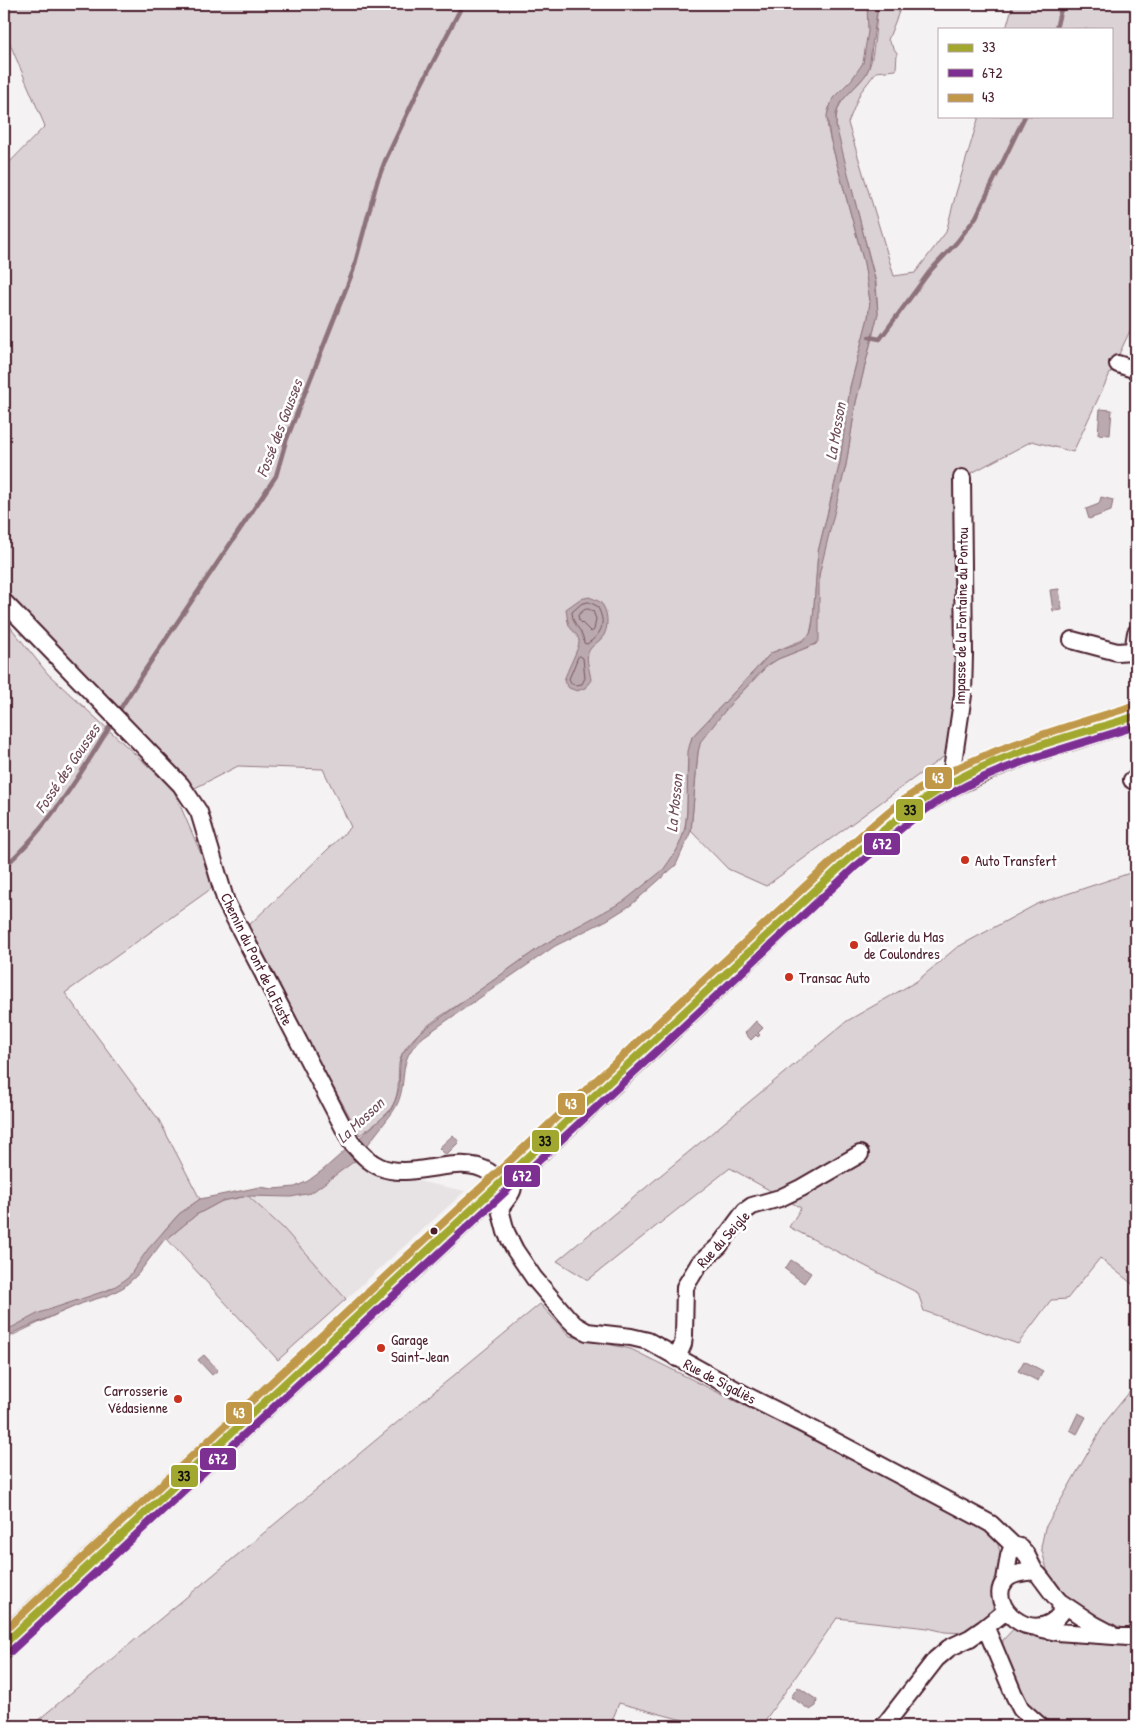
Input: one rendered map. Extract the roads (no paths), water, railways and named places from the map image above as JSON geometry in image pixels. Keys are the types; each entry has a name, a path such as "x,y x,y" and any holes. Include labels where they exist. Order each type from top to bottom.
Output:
{"main road":[{"path":"4,1644 848,860 911,807 950,783 1022,752 1136,716"}],"street":[{"path":"1118,364 1136,370"},
{"name":"Impasse de la Fontaine du Pontou","path":"950,783 963,687 962,478"},
{"name":"Chemin du Pont de la Fuste","path":"4,602 168,771 190,798 198,812 226,902 351,1142 363,1156 378,1166 394,1171 454,1165 473,1167 506,1178"},
{"path":"1072,640 1117,652 1134,652 1136,634"},
{"name":"Rue du Seigle","path":"677,1358 683,1344 685,1287 699,1264 719,1246 745,1211 752,1206 780,1198 801,1188 860,1154"},
{"name":"Rue de Sigaliès","path":"506,1178 514,1183 513,1191 500,1209 506,1232 534,1278 575,1325 588,1332 632,1337 648,1341 749,1397 982,1518 997,1529 1013,1545 1020,1547 1026,1554 1035,1572 1052,1595 1060,1602 1092,1624 1109,1632 1132,1639"},
{"path":"1013,1545 1005,1580 1000,1592 1006,1611 1012,1617 1033,1627 1057,1632 1132,1639"},
{"path":"1005,1580 1018,1574 1035,1572"},
{"path":"1033,1627 1050,1625 1056,1620 1061,1613 1060,1602"},
{"path":"884,1726 936,1659 950,1648 986,1628 1006,1611"},
{"path":"986,1628 1021,1709 1040,1726"}],"water":[{"path":"867,4 878,4 869,68 865,76 840,103 836,114 836,126 875,280 878,313 856,402 846,465 819,575 819,640 816,644 778,659 767,666 732,702 701,741 698,752 691,831 676,865 631,905 607,920 555,946 423,1037 410,1052 407,1059 400,1097 392,1113 356,1160 311,1193 291,1197 248,1196 222,1201 196,1215 164,1240 138,1274 124,1287 109,1295 83,1303 15,1332 4,1341 5,1331 39,1313 111,1289 128,1278 148,1249 179,1214 200,1199 260,1187 273,1189 295,1187 308,1181 391,1110 399,1088 402,1054 419,1033 543,945 624,901 663,870 677,850 685,830 688,751 692,737 771,653 801,642 810,634 812,627 818,552 840,462 850,387 868,318 870,301 864,263 830,138 827,115 833,98 852,79 863,63 868,31"},
{"path":"1100,409 1112,410 1110,435 1098,434"},
{"path":"1101,497 1113,500 1111,511 1089,519 1086,509 1099,504"},
{"path":"1059,589 1062,610 1053,611 1050,590"},
{"path":"589,597 603,605 607,618 607,627 602,637 588,653 591,680 585,688 577,691 569,688 564,681 579,644 577,636 569,625 566,609 580,599"},
{"path":"756,1021 763,1028 758,1033 760,1035 758,1037 756,1035 751,1040 745,1033"},
{"path":"453,1135 459,1142 446,1155 439,1148"},
{"path":"791,1260 811,1273 804,1283 785,1269"},
{"path":"204,1355 218,1370 212,1375 198,1360"},
{"path":"1024,1361 1043,1371 1038,1381 1018,1371"},
{"path":"1078,1413 1086,1417 1077,1434 1070,1430"},
{"path":"798,1687 817,1700 816,1706 810,1710 791,1697"}],"waterway":[{"name":"Fossé des Gousses","path":"117,714 276,476 286,441 353,271 377,182 385,161 419,89 463,4"},
{"path":"1056,28 1060,12 1065,4"},
{"path":"869,337 880,339 930,271 957,242 976,217 1024,118"},
{"name":"Fossé des Gousses","path":"4,867 35,835 63,799 113,721"}],"place":[{"name":"Auto Transfert","path":"965,860"},
{"name":"Gallerie du Mas de Coulondres","path":"854,945"},
{"name":"Transac Auto","path":"789,977"},
{"name":"Garage Saint-Jean","path":"381,1348"},
{"name":"Carrosserie Védasienne","path":"178,1399"}],"water label":[{"name":"La Mosson","path":"835,431"},
{"name":"La Mosson","path":"674,803"},
{"name":"La Mosson","path":"360,1120"}]}
